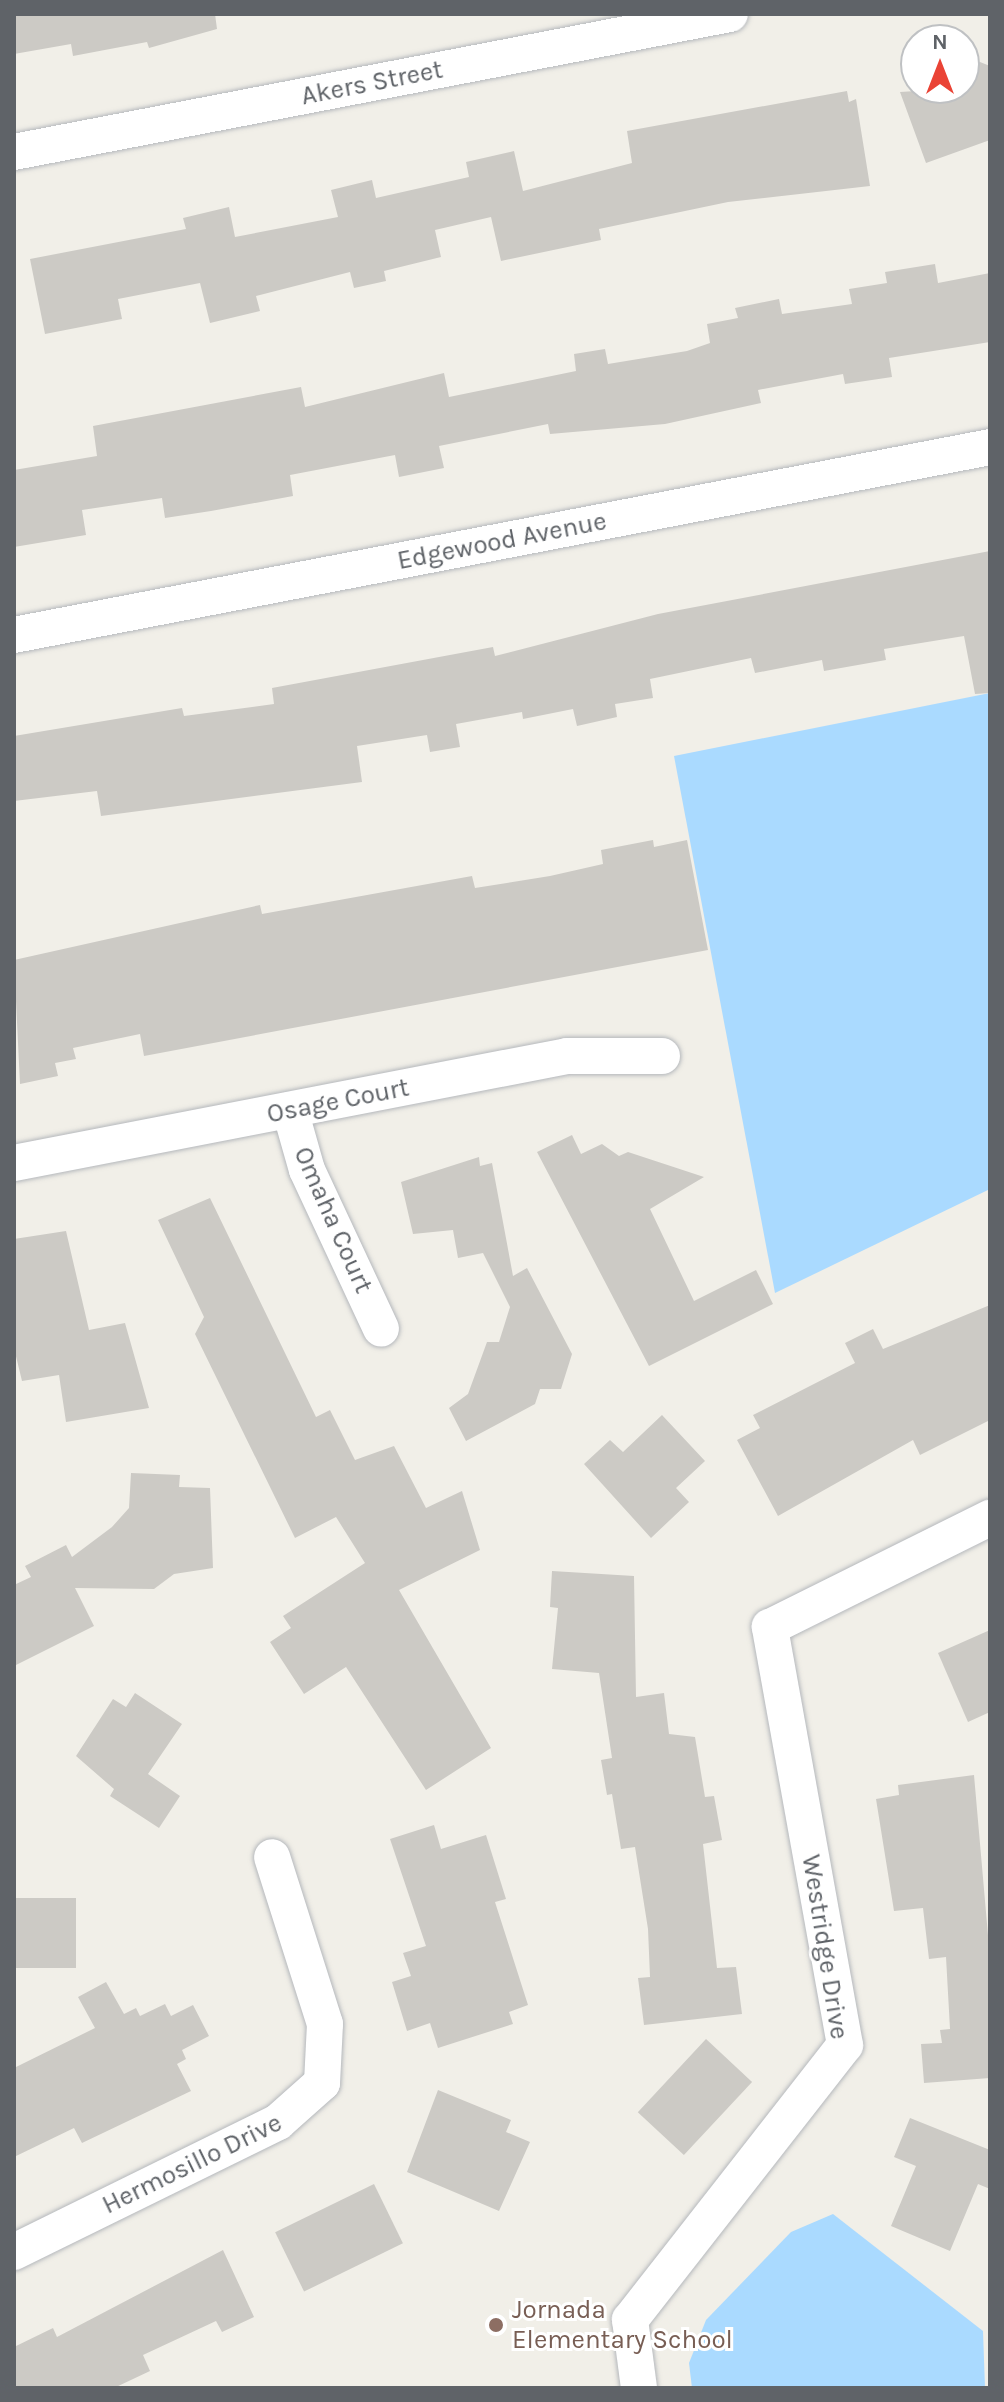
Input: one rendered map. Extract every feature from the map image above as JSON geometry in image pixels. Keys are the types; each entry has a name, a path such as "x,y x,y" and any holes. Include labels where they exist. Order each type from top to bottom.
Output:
{"street":[{"name":"Akers Street","path":"14,152 730,14"},
{"name":"Edgewood Avenue","path":"14,635 990,447"},
{"name":"Osage Court","path":"14,1163 567,1056 662,1056"},
{"name":"Omaha Court","path":"290,1110 307,1170 381,1329"},
{"name":"Westridge Drive","path":"639,2388 630,2320 845,2045 770,1627 990,1518"},
{"name":"Hermosillo Drive","path":"14,2252 278,2122 322,2083 325,2024 272,1857"}],"water":[{"path":"990,693 990,1189 775,1293 674,756"},
{"path":"833,2214 983,2331 985,2388 692,2388 689,2363 706,2320 791,2232"}],"building":[{"path":"14,14 215,14 217,29 149,48 147,42 73,56 71,44 14,54"},
{"path":"980,62 990,66 990,140 926,163 904,104 980,104"},
{"path":"847,91 849,102 856,99 870,186 728,202 599,229 601,240 501,261 491,217 435,230 441,257 384,271 386,281 354,288 350,272 256,296 260,311 210,323 200,283 118,299 122,319 45,334 30,259 186,229 183,218 229,207 235,237 338,217 331,190 372,180 376,198 469,177 466,162 514,151 523,191 632,163 627,131"},
{"path":"935,264 938,283 990,273 990,342 889,358 892,377 845,384 843,374 758,390 761,403 665,424 550,434 548,424 439,446 444,468 399,477 395,455 290,475 293,496 211,511 165,518 162,498 82,510 86,535 14,547 14,470 97,456 93,426 301,387 305,407 444,373 449,397 576,371 574,354 605,349 608,364 687,351 710,343 707,324 738,318 735,308 779,299 782,314 852,304 849,289 887,283 885,272"},
{"path":"990,551 990,693 975,694 964,636 884,649 886,660 824,671 822,660 755,673 751,658 650,679 653,698 615,704 617,717 577,726 573,709 523,719 522,712 456,724 460,747 430,752 427,735 357,746 362,782 101,816 97,791 14,801 14,736 182,708 184,716 274,704 272,688 493,647 495,656 658,614"},
{"path":"653,840 654,847 687,840 708,950 144,1056 140,1034 73,1048 76,1059 55,1063 58,1076 20,1084 14,960 260,905 262,914 472,876 475,888 550,876 603,864 601,850"},
{"path":"572,1135 581,1154 602,1144 619,1156 628,1152 704,1177 650,1209 694,1301 756,1270 773,1304 649,1366 537,1152"},
{"path":"479,1157 480,1166 492,1163 513,1276 527,1268 572,1354 561,1389 540,1389 535,1404 466,1441 449,1408 468,1394 487,1342 499,1342 510,1307 483,1253 458,1258 453,1230 413,1234 401,1182"},
{"path":"210,1198 316,1417 330,1410 355,1460 394,1446 426,1508 462,1491 480,1550 399,1590 491,1748 426,1790 346,1667 304,1694 270,1642 291,1628 283,1616 365,1563 336,1517 295,1538 195,1334 204,1317 158,1220"},
{"path":"66,1231 89,1330 125,1323 149,1408 66,1422 59,1375 22,1381 14,1348 14,1239"},
{"path":"990,1305 990,1420 920,1455 913,1440 778,1516 737,1440 760,1428 753,1415 855,1363 845,1343 873,1329 883,1349"},
{"path":"662,1415 705,1461 676,1488 689,1502 651,1538 584,1464 610,1440 623,1452"},
{"path":"131,1473 180,1475 179,1487 210,1488 213,1568 174,1574 154,1589 75,1588 94,1626 14,1666 14,1585 31,1577 25,1566 66,1545 72,1557 112,1527 129,1508"},
{"path":"552,1571 634,1576 636,1697 664,1693 669,1734 695,1737 705,1797 714,1796 722,1840 703,1844 717,1968 736,1967 742,2014 644,2025 638,1978 650,1977 648,1929 635,1847 621,1849 612,1794 607,1795 601,1760 612,1758 599,1673 552,1669 558,1608 550,1607"},
{"path":"990,1630 990,1712 968,1722 938,1653"},
{"path":"135,1693 182,1724 148,1774 180,1796 159,1828 110,1796 114,1789 76,1756 113,1699 126,1707"},
{"path":"974,1775 990,1958 990,2078 924,2083 921,2044 942,2043 940,2030 950,2029 946,1957 929,1959 923,1908 894,1911 876,1799 899,1795 898,1785"},
{"path":"434,1825 441,1849 486,1835 506,1899 495,1902 528,2005 509,2012 513,2024 438,2048 430,2023 407,2031 392,1982 411,1976 403,1953 426,1946 390,1839"},
{"path":"14,1898 76,1898 76,1968 14,1968"},
{"path":"106,1982 124,2014 136,2008 140,2016 165,2004 171,2016 193,2005 209,2036 182,2050 186,2059 177,2064 191,2091 82,2143 74,2128 14,2157 14,2068 95,2028 78,1997"},
{"path":"706,2039 752,2082 684,2155 638,2112"},
{"path":"438,2090 511,2120 506,2132 530,2142 499,2211 407,2172"},
{"path":"910,2118 990,2150 990,2189 978,2184 950,2251 891,2226 916,2166 894,2157"},
{"path":"374,2184 403,2243 304,2292 275,2232"},
{"path":"223,2250 254,2317 222,2332 216,2321 143,2355 150,2371 114,2388 14,2388 14,2347 53,2328 57,2337"}],"place":[{"name":"Jornada Elementary School","path":"496,2325"}]}
